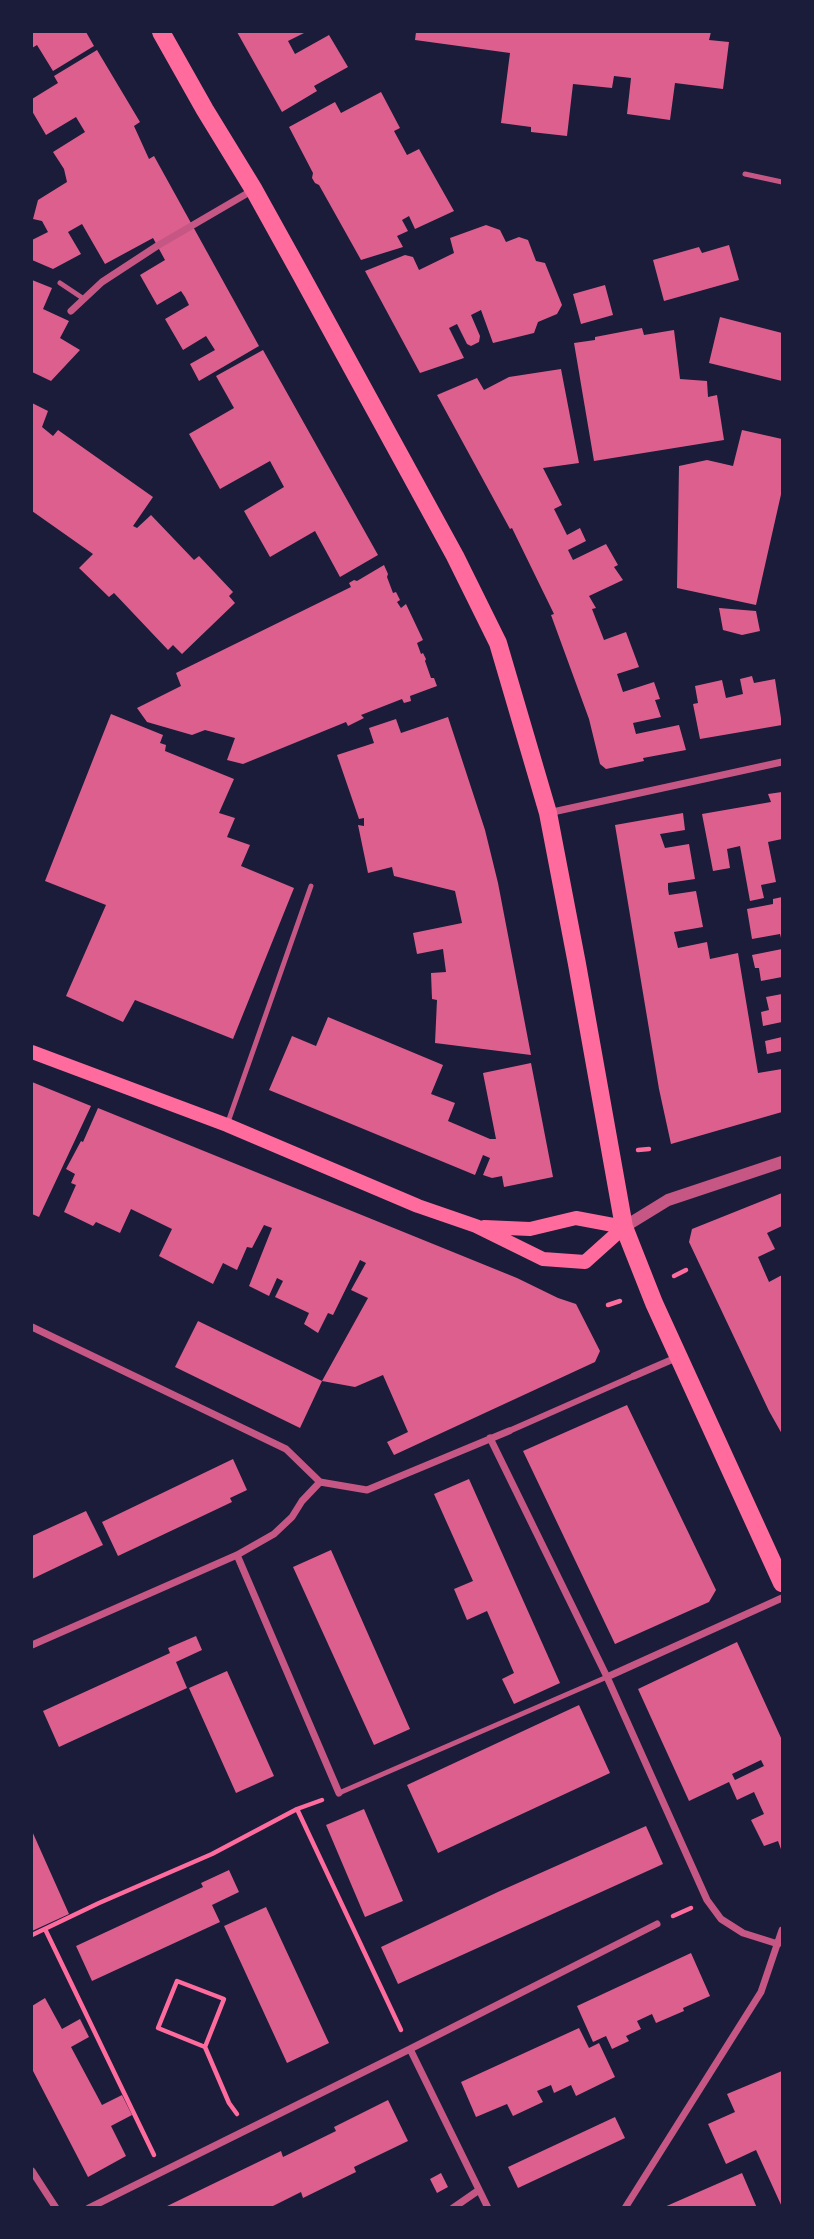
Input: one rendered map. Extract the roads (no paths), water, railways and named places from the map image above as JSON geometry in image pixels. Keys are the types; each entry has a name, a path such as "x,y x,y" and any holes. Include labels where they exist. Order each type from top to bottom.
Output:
{"main road":[{"path":"161,32 254,190 455,556 498,643 548,813 624,1227 647,1288 782,1583"},
{"path":"32,1052 227,1125 418,1206 476,1226 543,1259 585,1262 624,1227"},
{"path":"476,1226 530,1229 576,1218 624,1227"}],"street":[{"path":"71,311 102,282 157,246 254,190"},
{"path":"548,813 782,762"},
{"path":"624,1227 668,1200 782,1162"},
{"path":"32,1327 285,1449 320,1482 368,1490 679,1357"},
{"path":"490,1438 607,1677 707,1900 721,1919 743,1933 778,1944"},
{"path":"32,1645 237,1555 274,1534 292,1517 302,1501 320,1482"},
{"path":"237,1555 339,1793"},
{"path":"607,1677 782,1598"},
{"path":"89,2207 657,1924"},
{"path":"625,2207 761,1992 782,1930"},
{"path":"410,2049 488,2207"},
{"path":"32,2171 56,2207"},
{"path":"453,2207 479,2190"}],"lane":[{"path":"745,174 782,181"},
{"path":"60,283 84,299"},
{"path":"227,1125 311,886"},
{"path":"339,1793 607,1677"}]}
